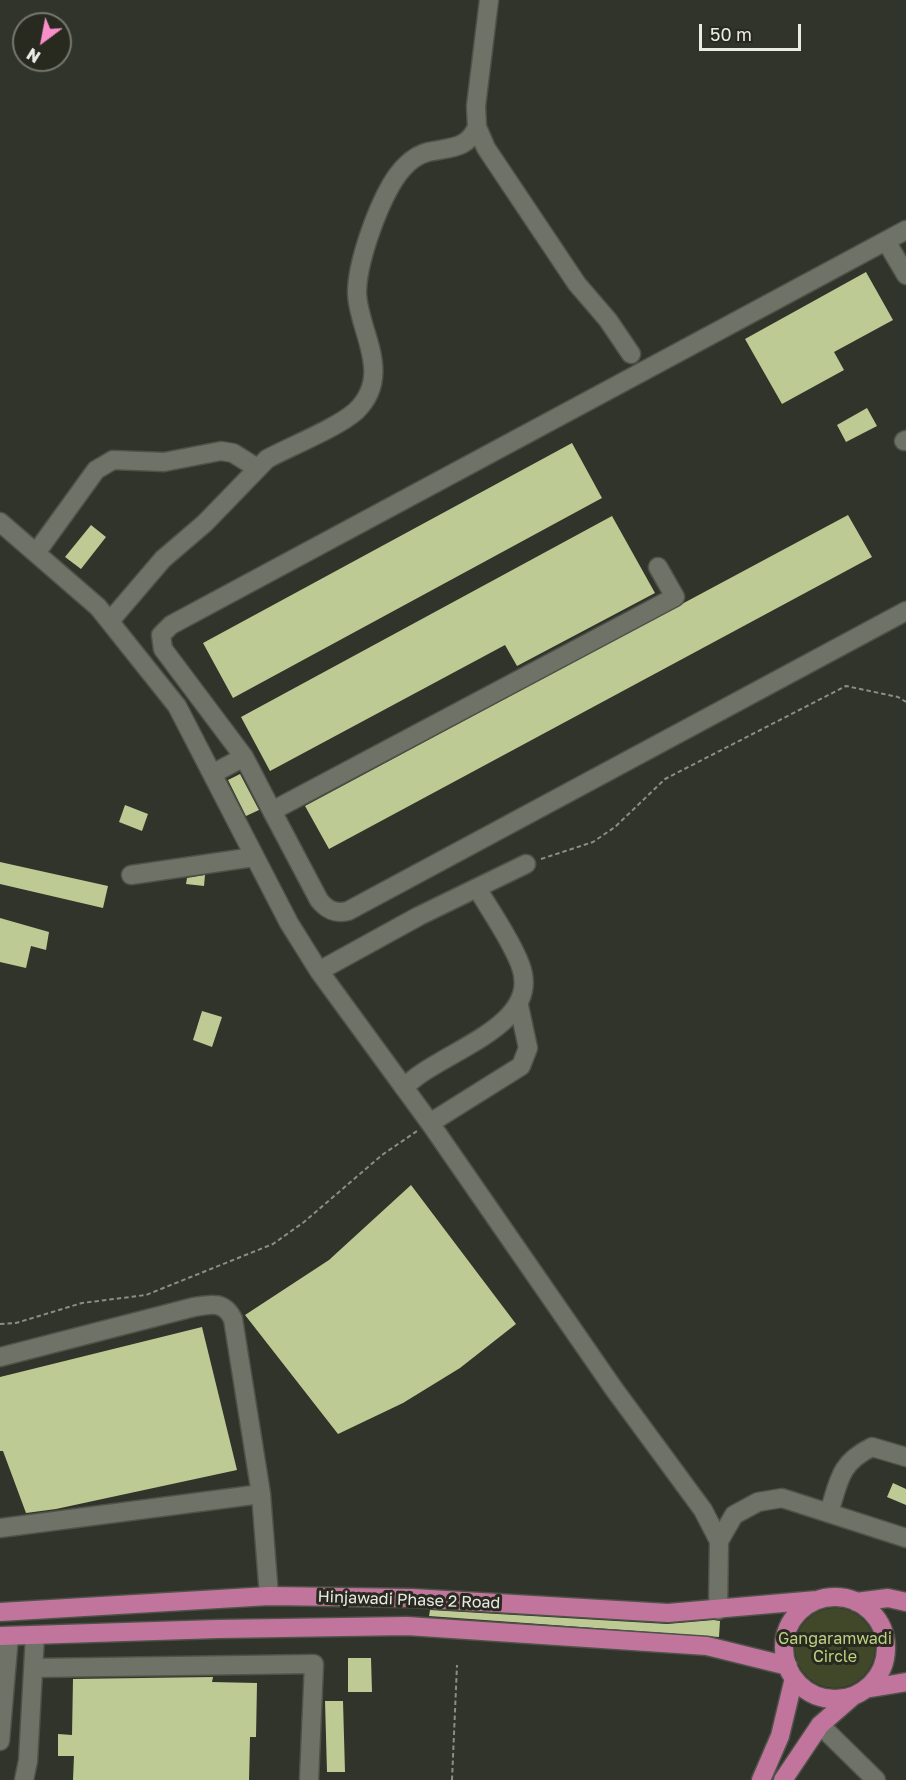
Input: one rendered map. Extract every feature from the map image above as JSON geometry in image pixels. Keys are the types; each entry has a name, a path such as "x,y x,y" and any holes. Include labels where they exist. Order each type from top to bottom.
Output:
{"main road":[{"name":"Hinjawadi Phase 2 Road","path":"0,1612 269,1596 412,1598 668,1613 817,1600"},
{"path":"761,1780 780,1736 791,1672 785,1640 789,1627 806,1607 817,1600 830,1597 856,1602 888,1598 906,1602"},
{"path":"783,1780 820,1725 882,1669 886,1643 876,1618 856,1602"},
{"name":"Hinjawadi Phase 2 Road","path":"5,1636 407,1626 707,1646 791,1672"},
{"path":"791,1672 803,1687 827,1698 906,1682"}],"street":[{"path":"489,0 476,106 477,127 486,148 577,284 608,320 631,354"},
{"path":"110,621 163,558 205,523 256,468 267,459 356,411 367,395 372,375 373,356 357,294 360,271 380,206 392,182 409,162 426,153 464,145 473,136 477,127"},
{"path":"906,230 171,624 162,635 163,649 244,757 319,900 332,911 340,913 348,911 906,611"},
{"path":"886,241 906,275"},
{"path":"36,553 96,470 113,460 164,462 221,451 233,453 256,468"},
{"path":"0,522 98,607 177,706 214,773 288,923 319,971 430,1122 614,1389 703,1510 719,1541 718,1610"},
{"path":"272,811 675,597 658,567"},
{"path":"214,773 244,757"},
{"path":"131,875 254,857"},
{"path":"319,971 419,916 526,864"},
{"path":"430,1122 521,1066 528,1048 519,1006 524,980 520,964 477,888"},
{"path":"404,1088 420,1072 500,1024 519,1006"},
{"path":"0,1357 194,1307 214,1303 224,1306 233,1319 261,1494 269,1596"},
{"path":"830,1514 840,1476 853,1456 872,1447 906,1457"},
{"path":"0,1528 261,1494"},
{"path":"719,1541 734,1515 758,1502 782,1498 906,1538"},
{"path":"24,1780 28,1761 35,1635"},
{"path":"0,1741 5,1636"},
{"path":"34,1668 314,1664 309,1780"},
{"path":"820,1725 876,1780"}],"path":[{"path":"526,864 593,842 615,827 665,779 846,686 898,697 906,702"},
{"path":"0,1324 16,1323 82,1303 146,1295 273,1244 304,1222 382,1155 430,1122"},
{"path":"452,1780 457,1665"}],"green space":[{"name":"Gangaramwadi Circle","path":"827,1608 843,1608 864,1619 875,1640 875,1656 864,1677 843,1688 827,1688 813,1682 801,1670 795,1656 795,1640 801,1626 813,1614"}],"building":[{"path":"866,272 893,320 834,352 844,370 782,404 745,339"},
{"path":"867,408 877,426 846,442 837,425"},
{"path":"572,443 602,498 233,698 203,643"},
{"path":"848,515 872,557 329,849 305,806"},
{"path":"612,516 655,593 517,666 505,645 270,771 241,717"},
{"path":"91,525 106,537 81,569 65,557"},
{"path":"240,774 259,810 246,816 228,780"},
{"path":"125,805 148,814 142,831 119,822"},
{"path":"0,862 108,886 103,908 0,884"},
{"path":"205,875 204,886 186,884 187,878"},
{"path":"0,918 49,932 46,950 31,946 26,968 0,962"},
{"path":"202,1011 222,1017 212,1047 193,1040"},
{"path":"411,1185 516,1324 460,1368 403,1403 338,1434 245,1315 329,1260"},
{"path":"202,1327 237,1470 56,1509 26,1513 3,1451 0,1451 0,1377"},
{"path":"893,1483 906,1489 906,1505 887,1497"},
{"path":"430,1610 667,1624 714,1620 720,1621 719,1637 429,1616"},
{"path":"348,1658 371,1658 372,1692 348,1692"},
{"path":"213,1677 212,1682 257,1683 256,1737 250,1737 249,1780 73,1780 74,1756 58,1756 58,1734 72,1735 73,1679"},
{"path":"325,1701 343,1701 345,1772 327,1772"}]}
